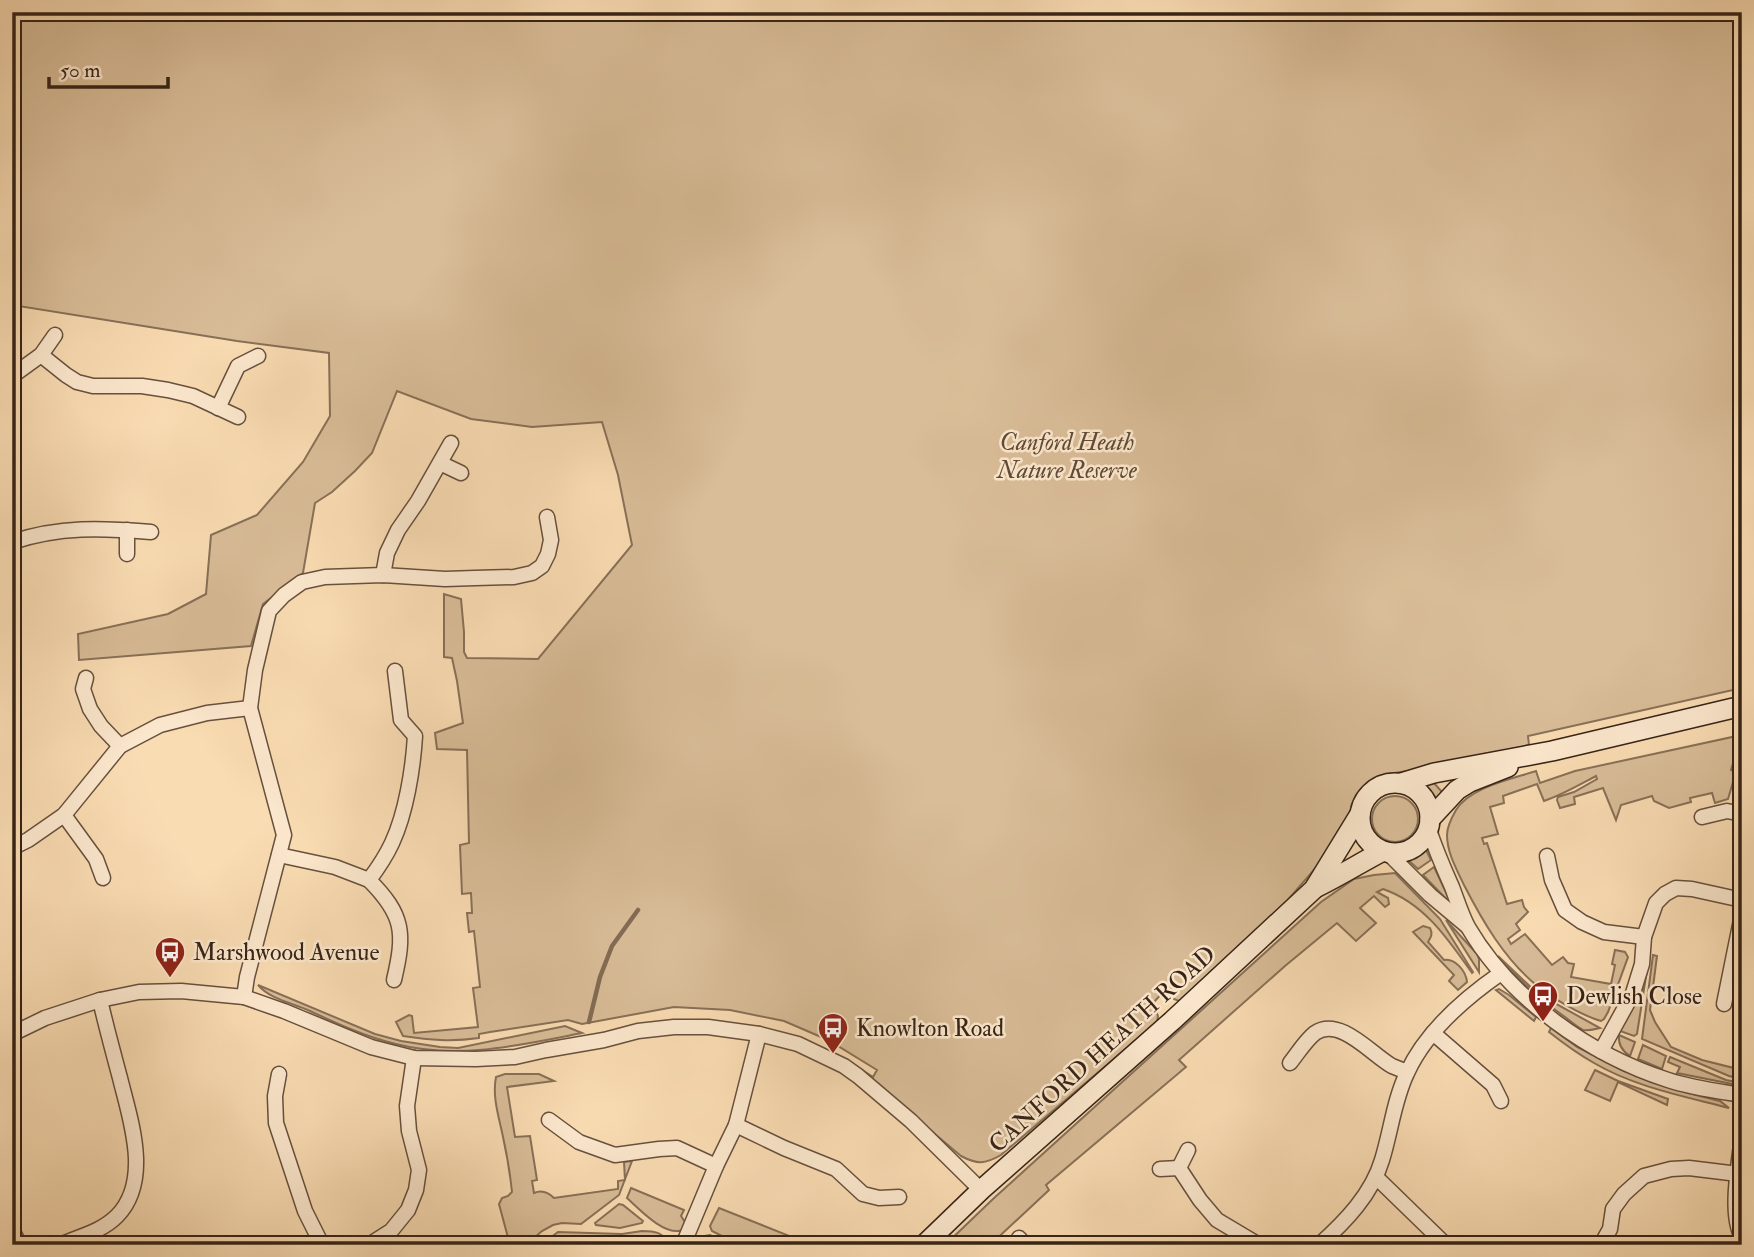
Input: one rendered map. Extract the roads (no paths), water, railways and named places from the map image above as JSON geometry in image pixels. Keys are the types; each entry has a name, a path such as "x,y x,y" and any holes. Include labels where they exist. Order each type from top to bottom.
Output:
{"main road":[{"path":"1401,783 1411,787 1426,801 1429,823 1424,837 1416,845 1407,850 1385,851 1370,843 1362,830 1360,814 1369,793 1378,787 1434,773 1552,751 1742,706"},
{"path":"1429,823 1458,790 1470,782 1552,751"},
{"name":"CANFORD HEATH ROAD","path":"1314,889 1360,814"},
{"name":"CANFORD HEATH ROAD","path":"924,1245 981,1190 1172,1021 1314,889 1385,851"}],"street":[{"path":"12,376 41,355 55,335"},
{"path":"41,355 77,382 93,386 142,386 169,390 193,396 238,417"},
{"path":"218,408 238,366 258,356"},
{"path":"383,575 387,553 398,530 451,443"},
{"path":"440,463 461,473"},
{"path":"244,997 284,835 250,708 255,670 269,611 302,582 326,577 383,575 454,579 514,577 532,573 542,566 548,554 551,540 547,517"},
{"path":"12,542 68,529 105,528 151,532"},
{"path":"127,530 127,554"},
{"path":"369,880 393,841 413,765 415,736 401,720 395,671"},
{"path":"86,678 83,689 90,709 101,726 120,746"},
{"path":"12,848 29,840 64,815 120,746 160,725 207,713 250,708"},
{"path":"1702,817 1727,811 1742,814"},
{"path":"64,815 96,859 103,878"},
{"path":"1429,823 1437,854 1468,926 1501,972 1548,1017 1601,1051 1632,1066 1669,1080 1742,1095"},
{"path":"1385,851 1430,895 1468,926"},
{"path":"279,855 335,867 369,880 384,895 400,923 400,954 394,981"},
{"path":"1547,856 1552,880 1565,910 1604,932 1644,937"},
{"path":"1601,1051 1633,993 1642,964 1644,937 1656,903 1676,888 1742,900"},
{"path":"1724,1004 1742,915"},
{"path":"1319,1245 1361,1203 1377,1177 1407,1072 1433,1033 1501,972"},
{"path":"12,1034 45,1018 100,1000 138,992 181,991 244,997 371,1047 414,1058 515,1057 638,1031 674,1027 708,1027 759,1034 798,1044 844,1066 911,1121 981,1190"},
{"path":"60,1245 106,1226 126,1205 132,1191 135,1138 100,1000"},
{"path":"1290,1063 1316,1033 1333,1028 1342,1031 1392,1066 1407,1072"},
{"path":"1433,1033 1493,1084 1501,1101"},
{"path":"684,1245 736,1125 759,1034"},
{"path":"369,1245 391,1231 408,1210 416,1190 419,1170 409,1131 407,1106 414,1058"},
{"path":"279,1074 275,1096 276,1122 305,1211 322,1245"},
{"path":"549,1121 579,1142 615,1155 677,1149 716,1166"},
{"path":"736,1125 784,1148 836,1168 863,1194 879,1198 899,1197"},
{"path":"1742,1137 1735,1213 1742,1237"},
{"path":"1180,1168 1188,1150"},
{"path":"1160,1169 1180,1168"},
{"path":"1180,1168 1200,1200 1217,1220 1259,1245"},
{"path":"1601,1245 1610,1228 1613,1209 1624,1194 1644,1176 1671,1169 1689,1168 1738,1174"},
{"path":"1377,1177 1446,1245"},
{"path":"12,1230 20,1245"}],"waterway":[{"path":"589,1022 600,977 612,946 638,910"}],"place":[{"name":"Marshwood Avenue","path":"170,979"},
{"name":"Dewlish Close","path":"1543,1023"},
{"name":"Knowlton Road","path":"833,1055"}],"park label":[{"name":"Canford Heath Nature Reserve","path":"1067,456"}]}
